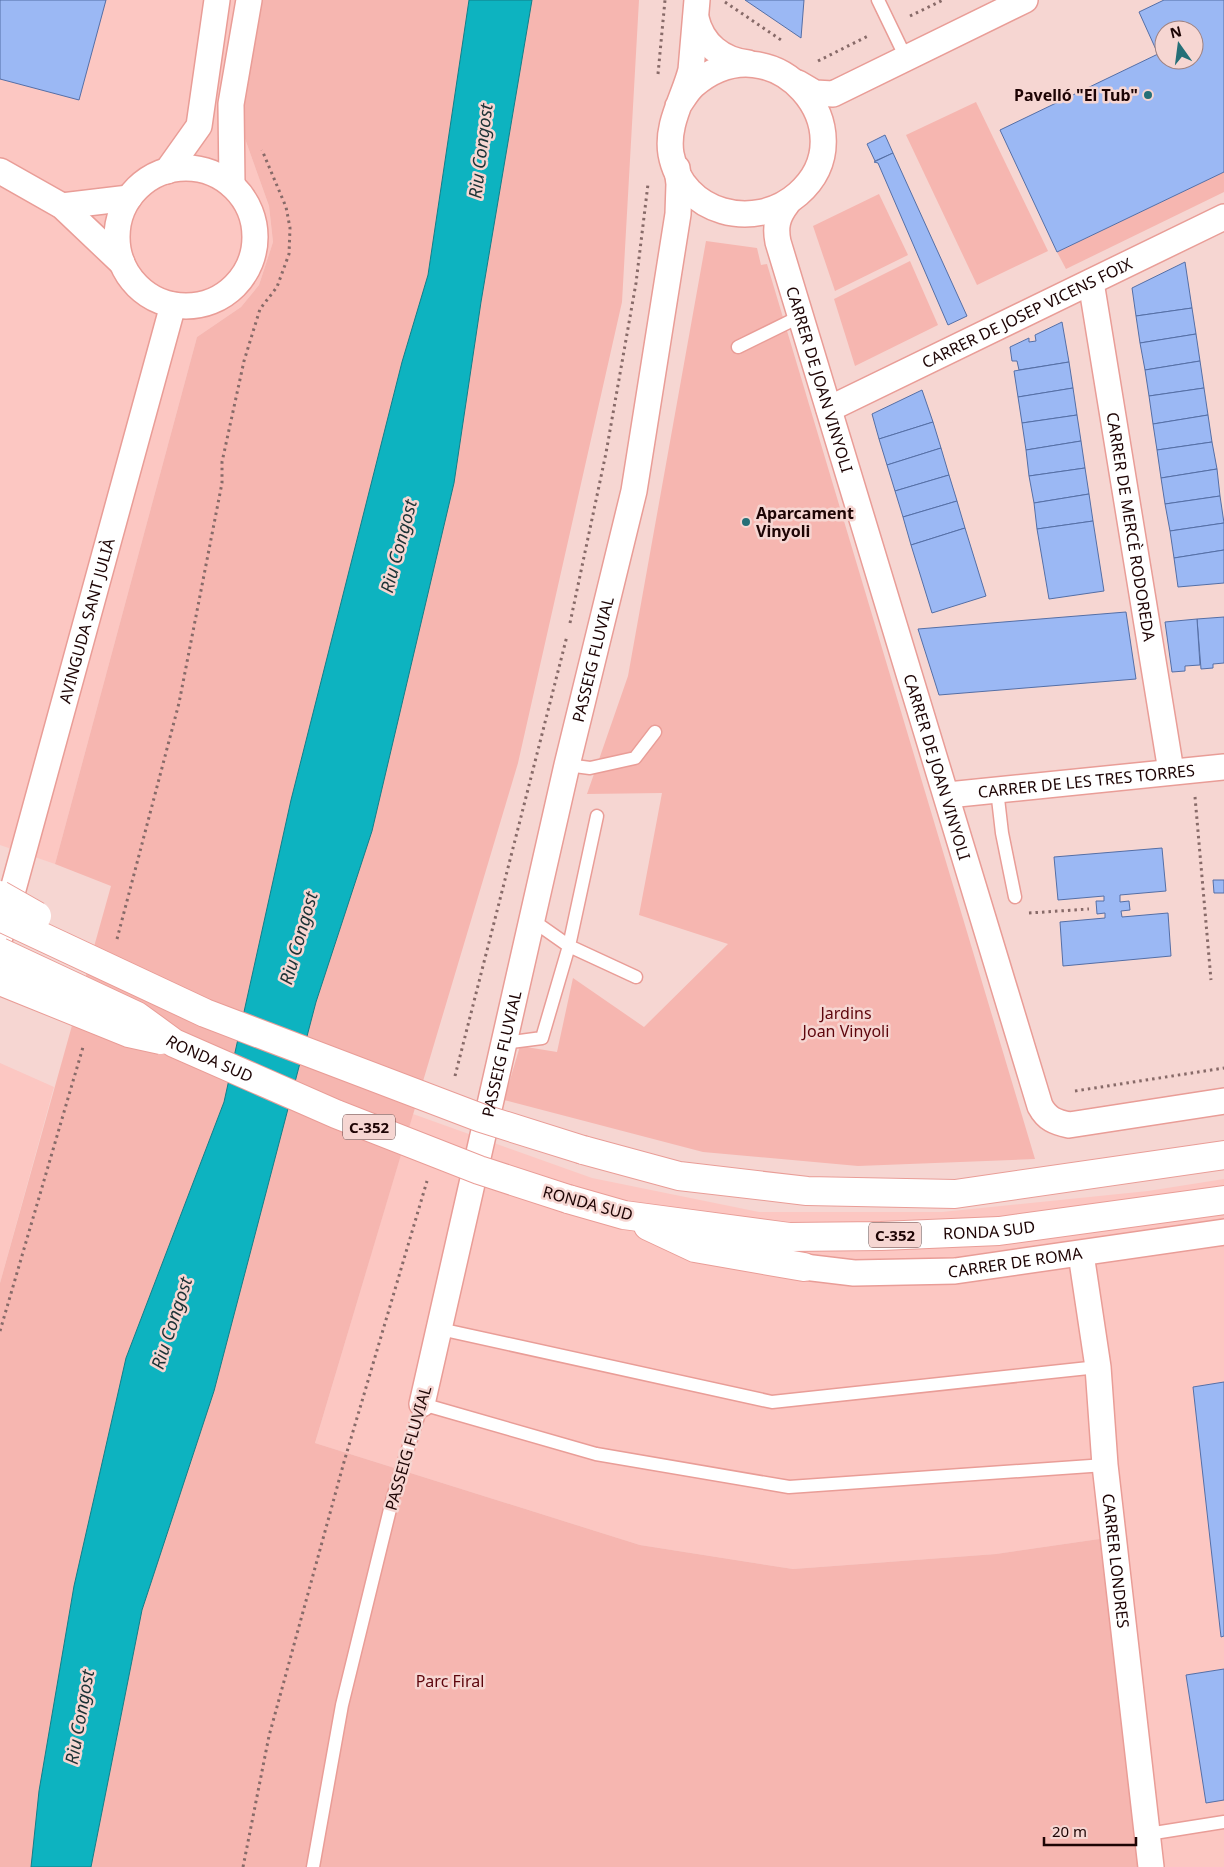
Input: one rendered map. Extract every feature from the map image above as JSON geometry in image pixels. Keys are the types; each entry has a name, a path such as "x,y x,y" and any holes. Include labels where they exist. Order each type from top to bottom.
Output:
{"highway":[{"path":"0,895 205,1013"},
{"path":"0,917 205,1013 481,1118 583,1150 679,1176 797,1190 955,1194 1224,1155"},
{"name":"RONDA SUD","path":"0,952 137,1016 174,1043 336,1114 479,1170 624,1215 789,1237 881,1236 999,1231 1224,1200"},
{"path":"0,981 129,1033 174,1043"},
{"path":"624,1215 694,1248 804,1267"}],"street":[{"path":"167,171 199,126 216,0"},
{"path":"232,185 231,104 249,0"},
{"path":"696,9 703,37 719,53 738,62 779,71 815,93 833,94 1025,0"},
{"path":"696,9 691,70 671,130 672,154 680,178 696,196 716,210 741,215 765,213 787,204 805,188 817,168 822,146 821,108 824,101 842,89"},
{"path":"678,106 692,86 712,72 734,65 757,65"},
{"path":"798,83 812,101 821,123"},
{"path":"0,171 62,206 122,263 134,283 152,297 173,305 196,306 217,299 236,286 249,268 255,246 254,223 246,202 232,185 212,173 190,168 167,171 146,181 130,198 120,219 117,241 122,263"},
{"name":"PASSEIG FLUVIAL","path":"422,1404 567,764 634,491 674,238 679,198 677,168"},
{"path":"62,206 130,198"},
{"name":"CARRER DE JOAN VINYOLI","path":"787,204 778,220 776,229 799,317 948,795 1040,1106 1046,1116 1059,1123 1081,1124 1224,1101"},
{"name":"PASSEIG FLUVIAL","path":"674,238 679,225 685,218 693,214 716,210"},
{"name":"CARRER DE JOAN VINYOLI","path":"741,215 753,217 769,226 778,242"},
{"name":"CARRER DE JOSEP VICENS FOIX","path":"829,409 1224,217"},
{"name":"CARRER DE MERCÈ RODOREDA","path":"1091,282 1171,771"},
{"name":"AVINGUDA SANT JULIÀ","path":"0,937 173,305"},
{"name":"CARRER DE LES TRES TORRES","path":"948,795 1224,767"},
{"name":"CARRER DE ROMA","path":"804,1267 854,1273 956,1271 1224,1232"},
{"name":"CARRER LONDRES","path":"1081,1254 1098,1367 1105,1465 1151,1867"}],"lane":[{"path":"878,0 906,58"},
{"path":"738,347 799,317"},
{"path":"567,764 590,768 635,758 655,732"},
{"path":"997,790 1002,833 1015,897"},
{"path":"504,1043 542,1038 569,946 596,816"},
{"path":"532,920 569,946 636,977"},
{"path":"440,1329 772,1402 1098,1367"},
{"path":"422,1404 596,1454 789,1487 1105,1465"},
{"name":"PASSEIG FLUVIAL","path":"313,1867 342,1705 393,1496 422,1404"},
{"path":"1148,1834 1224,1822"}],"path":[{"path":"657,81 665,0"},
{"path":"723,0 791,48"},
{"path":"814,63 943,0"},
{"path":"117,940 179,703 222,483 222,462 229,423 244,361 260,309 277,287 289,254 290,228 286,206 259,142"},
{"path":"453,1083 570,623 606,453 632,302 648,178"},
{"path":"1196,818 1211,980"},
{"path":"1023,914 1088,909"},
{"path":"0,1330 85,1041"},
{"path":"1075,1091 1224,1068"},
{"path":"243,1867 269,1736 344,1462 428,1179"}],"shaded area":[{"path":"0,0 254,0 239,122 269,206 273,242 259,285 241,307 197,337 55,864 0,845"},
{"path":"0,1063 54,1087 0,1283"},
{"path":"413,1114 592,1178 759,1212 942,1212 1148,1191 1224,1179 1224,1867 1151,1867 1127,1535 996,1554 793,1569 640,1545 315,1443"}],"green space":[{"path":"254,0 469,0 428,275 402,362 291,800 224,1102 126,1358 74,1586 39,1791 31,1867 0,1867 0,1283 111,886 55,864 197,337 241,307 259,285 273,242 269,206 239,122"},
{"name":"Parc Firal","path":"532,0 639,0 622,302 518,763 315,1443 640,1545 793,1569 996,1554 1127,1535 1151,1867 91,1867 142,1610 214,1391 316,1002 372,831 454,483 481,302"},
{"path":"976,102 1048,251 977,285 906,135"},
{"path":"1224,172 1224,192 1066,269 1057,252"},
{"path":"879,194 908,255 835,291 813,226"},
{"name":"Jardins Joan Vinyoli","path":"706,241 757,248 761,265 767,264 1035,1159 858,1166 703,1152 504,1100 520,1046 557,1052 573,978 644,1027 728,944 639,915 662,793 587,794 628,676"},
{"path":"910,261 938,325 855,366 834,299"}],"water":[{"name":"Riu Congost","path":"469,0 532,0 481,302 454,483 372,831 316,1002 214,1391 142,1610 91,1867 31,1867 39,1791 74,1586 126,1358 224,1102 291,800 402,362 428,275"}],"building":[{"path":"0,0 106,0 79,100 0,79"},
{"path":"745,0 804,0 801,38"},
{"name":"Pavelló \"El Tub\"","path":"1164,0 1224,0 1224,172 1057,252 1000,130 1154,56 1154,70 1204,70 1204,20 1154,20 1154,45 1139,12"},
{"path":"885,135 893,153 875,161 867,144"},
{"path":"893,153 967,316 948,325 878,163 874,162"},
{"path":"1185,262 1192,308 1136,316 1132,288"},
{"path":"1192,308 1196,334 1140,343 1136,316"},
{"path":"1062,322 1069,362 1019,370 1017,361 1012,361 1010,347 1029,338 1029,342 1036,341 1035,335"},
{"path":"1196,334 1200,361 1145,370 1140,343"},
{"path":"1200,361 1204,388 1149,396 1145,370"},
{"path":"1069,362 1073,388 1018,397 1014,371"},
{"path":"1073,388 1077,415 1022,423 1018,397"},
{"path":"1204,388 1208,415 1153,424 1149,396"},
{"path":"922,390 933,422 879,439 872,414"},
{"path":"1077,415 1081,441 1026,450 1022,423"},
{"path":"1208,415 1212,442 1157,450 1153,424"},
{"path":"933,422 941,448 887,465 879,439"},
{"path":"1081,441 1085,468 1029,476 1026,450"},
{"path":"1212,442 1217,469 1161,478 1157,450"},
{"path":"941,448 949,475 895,491 887,465"},
{"path":"1085,468 1089,494 1034,503 1029,476"},
{"path":"1217,469 1220,496 1165,504 1161,478"},
{"path":"949,475 957,501 903,517 895,491"},
{"path":"1089,494 1093,521 1037,529 1034,503"},
{"path":"1220,496 1224,523 1170,531 1165,504"},
{"path":"957,501 965,528 911,545 903,517"},
{"path":"1093,521 1104,591 1049,599 1037,529"},
{"path":"1224,523 1224,550 1174,558 1170,531"},
{"path":"965,528 986,596 932,613 911,545"},
{"path":"1224,550 1224,583 1178,587 1174,558"},
{"path":"1126,612 1136,679 939,695 918,629"},
{"path":"1224,617 1224,663 1213,664 1213,668 1201,669 1197,619"},
{"path":"1197,619 1200,665 1185,666 1185,671 1172,672 1165,622"},
{"path":"1162,848 1166,891 1120,895 1120,902 1129,901 1130,910 1121,911 1122,917 1168,913 1171,956 1063,966 1060,922 1105,918 1105,913 1097,914 1096,901 1104,901 1104,896 1058,900 1054,857"},
{"path":"1213,880 1224,880 1224,893 1214,893"},
{"path":"1224,1382 1224,1636 1221,1637 1193,1387"},
{"path":"1224,1669 1224,1800 1206,1803 1186,1675"}],"place":[{"name":"Pavelló \"El Tub\"","path":"1148,95"},
{"name":"Aparcament Vinyoli","path":"746,522"}]}
